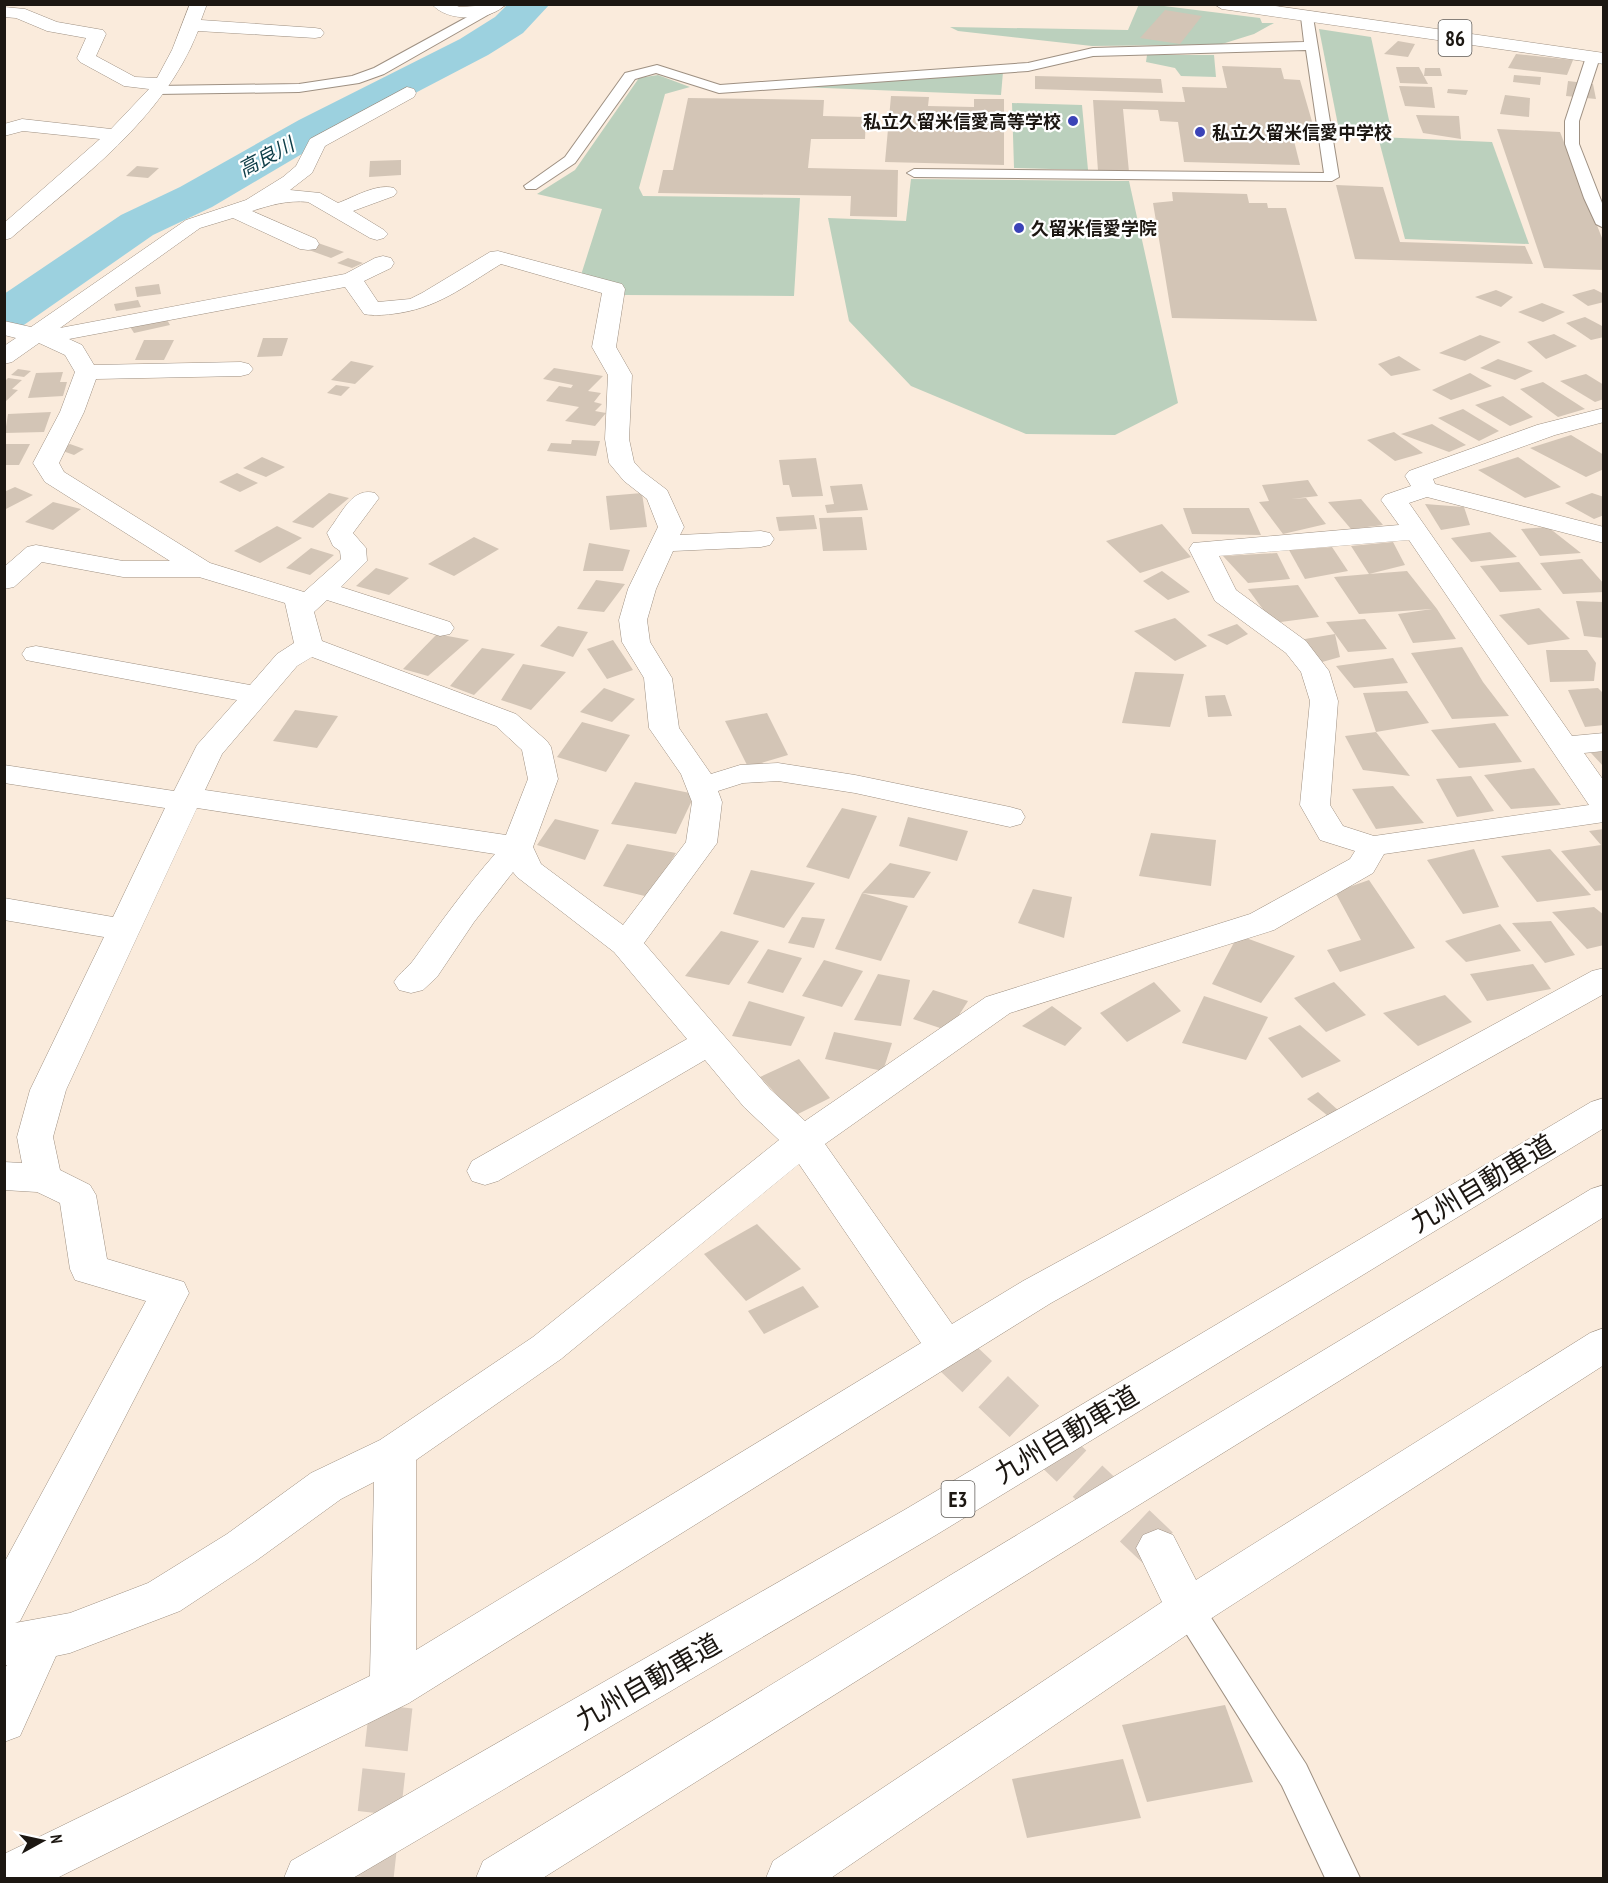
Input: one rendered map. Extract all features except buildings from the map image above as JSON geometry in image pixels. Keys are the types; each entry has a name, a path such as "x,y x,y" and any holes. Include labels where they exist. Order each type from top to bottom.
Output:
{"main road":[{"path":"4,234 119,130 160,87 180,53 199,4"},
{"path":"440,4 444,9 466,13 499,4"},
{"name":"86","path":"1222,4 1598,58"},
{"path":"4,12 19,13 53,27 97,34 86,58 131,82 160,87"},
{"path":"190,26 315,33"},
{"path":"4,357 28,334 193,224 261,199 305,169 317,143 407,93"},
{"path":"44,113 57,120 119,130"},
{"path":"4,130 22,125 119,130"},
{"path":"334,211 387,192"},
{"path":"261,199 298,195 313,197 377,234"},
{"path":"233,210 308,244"},
{"path":"351,279 372,309 414,304 430,298 498,257 614,289 604,347 620,375 617,439 622,464 633,476 658,495 671,527 642,589 633,620 636,642 658,678 664,728 696,774 707,802 701,843 626,944"},
{"path":"28,334 84,329 351,279 383,263"},
{"path":"28,334 74,350 87,372"},
{"path":"87,372 241,369"},
{"path":"87,372 72,412 46,463 54,477 201,569 297,598 309,646"},
{"path":"1426,489 1418,476 1546,430 1604,415"},
{"path":"1604,535 1426,489 1394,500 1604,804"},
{"path":"300,610 354,561 353,548 342,540 340,533 366,498"},
{"path":"1415,532 1202,549 1225,595 1296,647 1315,671 1324,701 1315,805 1331,832 1373,846 1604,812"},
{"path":"663,544 761,539"},
{"path":"4,581 36,552 123,569 201,569"},
{"path":"322,590 440,628"},
{"path":"43,1178 35,1137 48,1090 208,751 287,660 309,646"},
{"path":"309,646 506,720 536,747 543,779 517,847 462,914 425,969 411,982"},
{"path":"36,654 257,695"},
{"path":"1564,746 1604,742"},
{"path":"701,787 740,774 778,772 855,784 1010,817"},
{"path":"4,774 517,847"},
{"path":"4,1721 23,1641 70,1634 164,1597 242,1546 326,1486 395,1452 547,1348 803,1141 998,1005 1262,922 1362,866 1373,846"},
{"path":"517,847 528,870 626,944 757,1098 803,1141 946,1347"},
{"path":"4,909 124,930"},
{"path":"7,1878 393,1688 1037,1292 1604,979"},
{"path":"485,1171 709,1042"},
{"name":"九州自動車道","path":"308,1878 921,1522 1604,1111"},
{"path":"4,1176 43,1178 77,1195 89,1269 170,1293 4,1606"},
{"path":"500,1878 954,1596 1604,1199"},
{"path":"790,1878 1188,1609 1604,1344"},
{"path":"393,1688 395,1452"},
{"path":"1158,1548 1188,1609"}],"lane":[{"path":"160,87 299,88 354,80 379,71 499,4"},
{"path":"914,172 1332,177 1307,17"},
{"path":"531,186 570,160 630,76 657,69 719,89 1028,67 1093,52 1312,46"},
{"path":"1598,58 1572,121 1572,144 1591,198 1604,224"},
{"path":"1188,1609 1294,1775 1343,1878"}],"green space":[{"path":"1139,4 1260,18 1262,23 1274,23 1254,34 1222,44 1183,45 1092,46 958,31 950,27 1128,30"},
{"path":"1319,29 1371,37 1392,134 1339,130"},
{"path":"1147,55 1214,55 1216,77 1181,76 1175,68 1146,62"},
{"path":"1003,72 1001,95 800,87"},
{"path":"658,75 690,87 665,94 639,188 643,196 800,198 794,296 625,295 581,275 602,209 537,194 575,170 639,78"},
{"path":"1012,103 1082,105 1088,170 1014,168"},
{"path":"1378,137 1492,142 1529,244 1405,239"},
{"path":"911,179 1129,181 1178,403 1115,435 1026,434 911,386 849,321 828,218 906,221"}],"waterway":[{"name":"高良川","path":"4,317 137,225 196,197 314,129 474,47 509,25 531,4"}],"tunnel":[{"path":"946,1347 1158,1548"},
{"path":"372,1878 393,1688"}],"place":[{"name":"私立久留米信愛高等学校","path":"1073,121"},
{"name":"私立久留米信愛中学校","path":"1200,132"},
{"name":"久留米信愛学院","path":"1019,228"}]}
